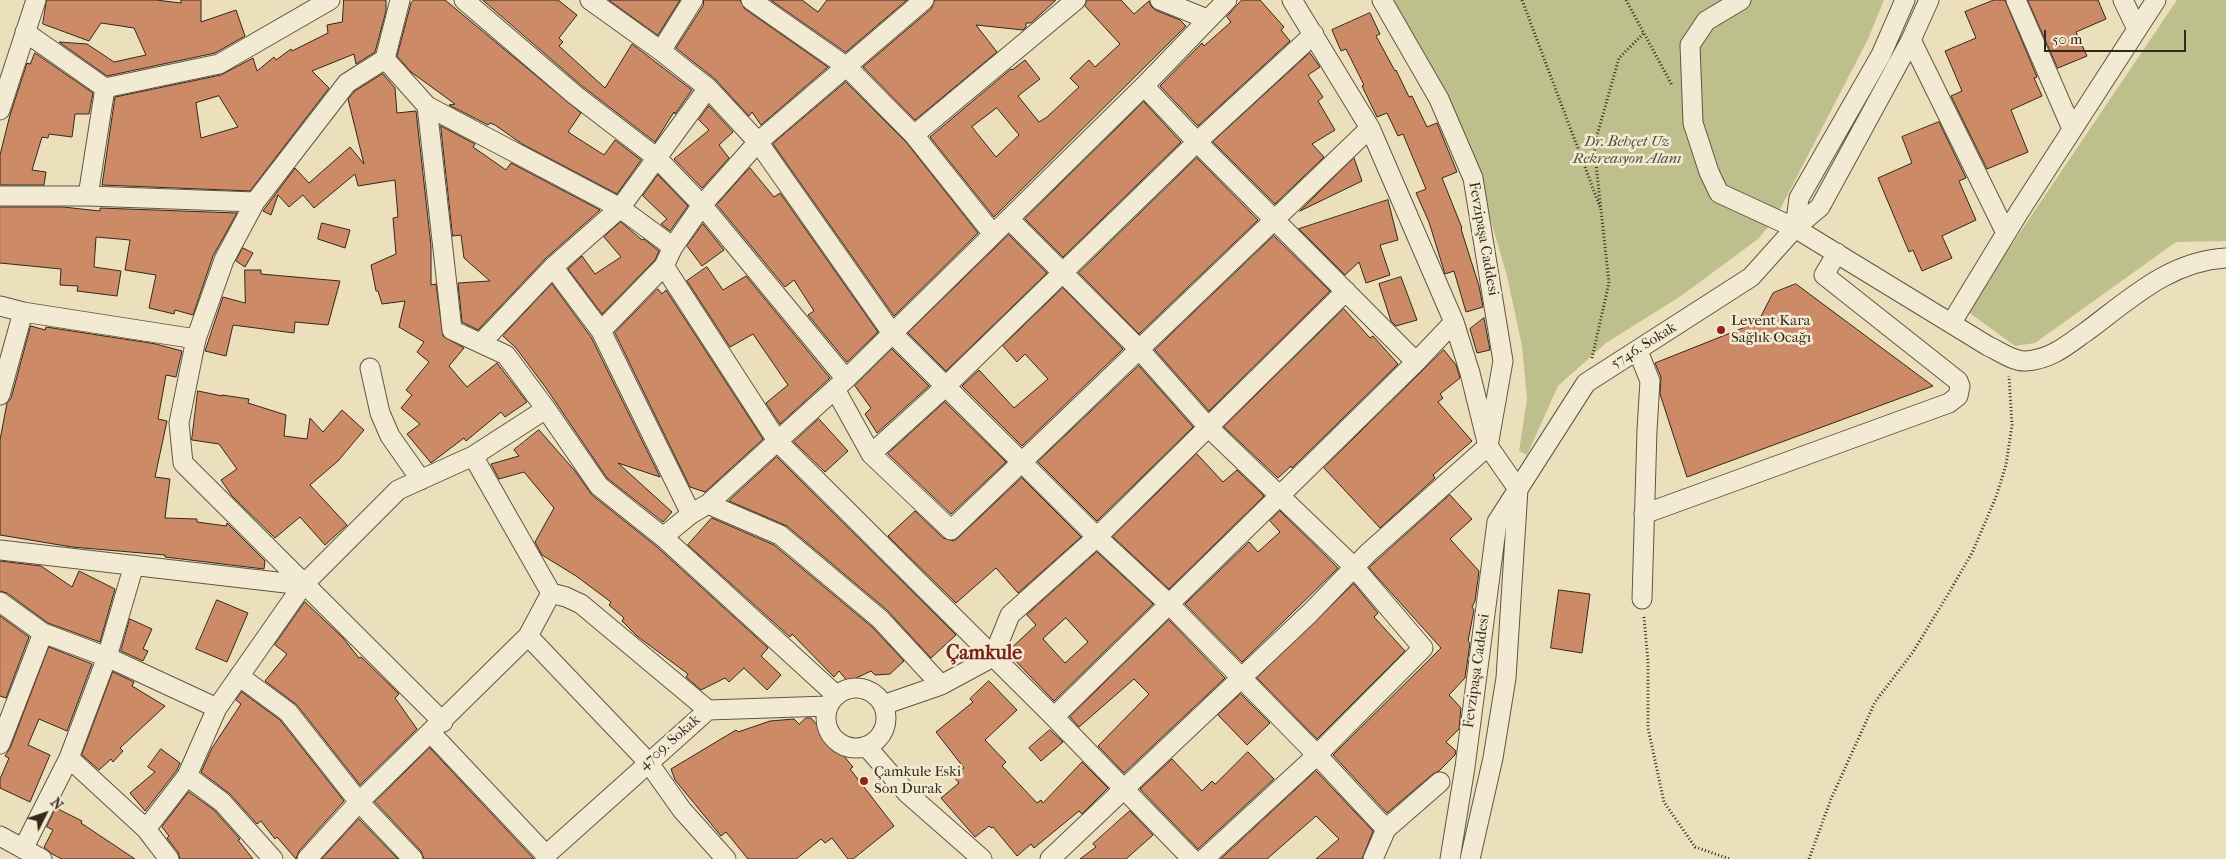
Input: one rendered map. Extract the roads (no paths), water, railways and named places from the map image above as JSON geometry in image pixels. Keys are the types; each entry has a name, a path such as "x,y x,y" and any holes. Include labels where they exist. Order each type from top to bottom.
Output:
{"street":[{"path":"0,110 36,0"},
{"path":"25,32 105,88 219,64 330,0"},
{"path":"400,0 385,58 347,84 255,202 224,260 196,339 179,423 183,464 303,585 436,727 545,857"},
{"path":"464,0 575,95 657,158 702,205 841,384 871,454 951,530 1023,463 1370,128"},
{"path":"590,0 708,88 758,142 892,333 1097,537 1169,604 1317,755 1386,829"},
{"path":"662,52 694,0"},
{"path":"750,0 847,67 914,135 992,234"},
{"path":"601,332 664,266 673,247 702,205 758,142 924,0"},
{"path":"914,135 1076,0"},
{"path":"1160,0 1207,19"},
{"path":"663,537 690,514 708,504 841,384 1144,86 1227,0"},
{"path":"1292,0 1370,128 1454,322 1470,373 1488,446 1518,489"},
{"name":"Fevzipaşa Caddesi","path":"1382,0 1439,98 1473,178 1503,362 1488,446"},
{"path":"1741,0 1706,21 1690,45 1693,123 1709,172 1720,193 1795,228 2007,356 2024,361 2057,354 2162,276 2205,259 2226,258"},
{"path":"1795,228 1799,198 1881,55 1905,0"},
{"name":"5746. Sokak","path":"1518,489 1586,383 1751,277 1795,228 1820,207 1911,40 1929,0"},
{"path":"2016,0 2072,129"},
{"path":"2123,0 2137,29"},
{"path":"1952,322 2006,233 2156,0"},
{"path":"871,454 946,386 1197,142 1314,34"},
{"path":"1911,40 2006,233"},
{"path":"385,58 427,106 620,208 673,247"},
{"path":"1144,86 1197,142 1416,362"},
{"path":"88,196 105,88"},
{"path":"481,343 553,267 620,208 708,88"},
{"path":"427,106 452,330 506,356 546,409 599,486 663,537 832,700"},
{"path":"0,196 88,196 255,202"},
{"path":"1009,219 1139,349 1208,427 1354,567 1423,648 1317,755 1204,859"},
{"path":"1644,514 1949,403 1958,396 1960,386 1958,381 1824,275 1837,253"},
{"path":"664,266 778,442 1054,717 1192,859"},
{"path":"553,267 601,332 690,514"},
{"path":"883,706 941,685 994,657 1010,615 1097,537 1346,291"},
{"path":"0,306 23,312 196,339"},
{"path":"0,395 23,312"},
{"path":"1054,717 1416,362 1454,322"},
{"path":"1638,351 1650,381 1642,599"},
{"path":"370,368 380,413 390,436 421,480"},
{"path":"146,830 187,776 217,708 303,585 398,490 473,456 546,409"},
{"path":"1050,859 1242,678 1354,567 1488,446"},
{"path":"473,456 550,593 566,597 581,604 708,710"},
{"name":"Fevzipaşa Caddesi","path":"1450,859 1465,767 1497,522 1518,489"},
{"name":"Fevzipaşa Caddesi","path":"1470,859 1493,758 1506,678 1518,489"},
{"path":"708,504 780,535 880,619 941,685"},
{"path":"0,550 303,585"},
{"path":"23,849 69,758 108,657 134,565"},
{"path":"307,859 359,802 528,636 550,593"},
{"path":"0,602 42,633 108,657 217,708"},
{"path":"0,744 42,633"},
{"path":"528,636 648,762 682,810 726,859"},
{"path":"240,676 288,712 359,802 413,859"},
{"path":"861,688 870,691 883,706 886,715 885,725 874,741 866,746 856,748 846,746 830,735 826,716 832,700 844,690 861,688"},
{"name":"4709. Sokak","path":"545,857 648,762 708,710 832,700"},
{"path":"866,746 907,793 982,859"},
{"path":"69,758 146,830 169,859"},
{"path":"187,776 222,802 273,859"},
{"path":"1372,859 1386,829 1440,782"},
{"path":"0,836 42,859"}],"place":[{"name":"Levent Kara Sağlık Ocağı","path":"1721,330"},
{"name":"Çamkule Eski Son Durak","path":"864,781"}],"district":[{"name":"Çamkule","path":"984,654"}],"park label":[{"name":"Dr. Behçet Uz Rekreasyon Alanı","path":"1627,150"}]}
